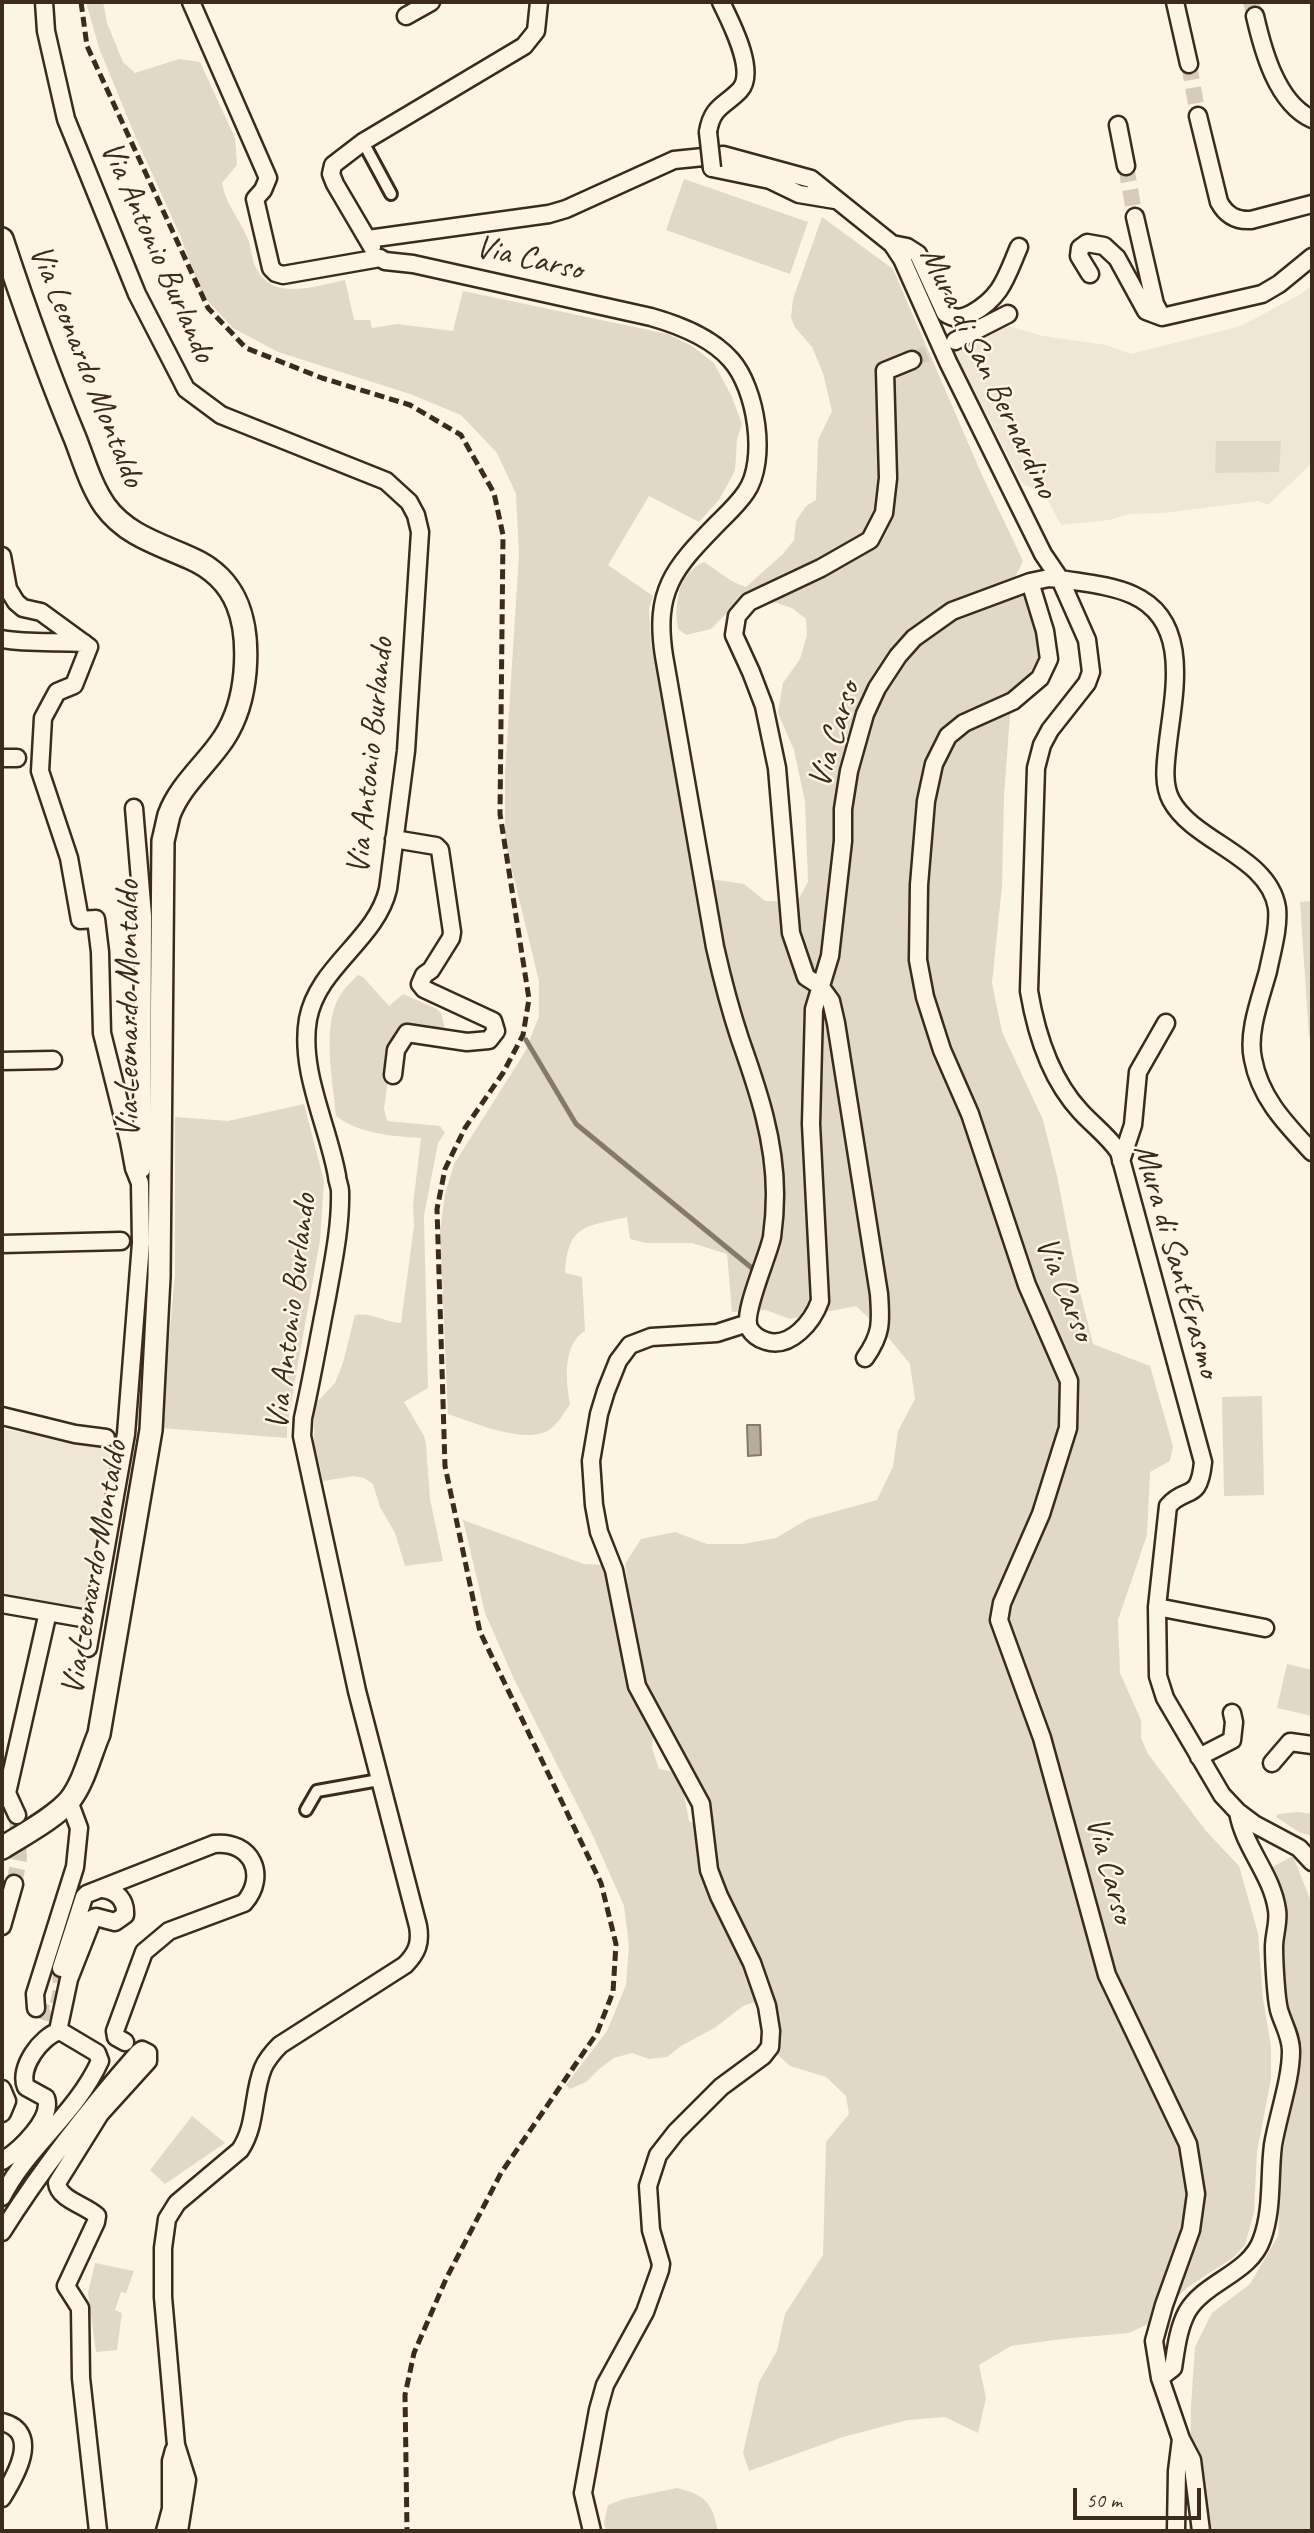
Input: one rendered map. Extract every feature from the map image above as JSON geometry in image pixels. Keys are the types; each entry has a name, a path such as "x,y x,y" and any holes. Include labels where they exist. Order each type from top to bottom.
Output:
{"main road":[{"name":"Via Leonardo Montaldo","path":"2,239 66,418 104,505 115,519 133,533 193,559 222,579 236,598 245,631 245,671 234,721 178,798 169,815 163,841 159,1264 151,1430 99,1734 69,1801 2,1848"}],"street":[{"name":"Via Antonio Burlando","path":"44,2 46,31 66,119 137,294 186,389 221,415 386,481 409,502 420,532 406,751 388,889 375,920 337,964 315,998 308,1020 306,1045 340,1189 332,1269 303,1418 304,1448 379,1780 418,1926 418,1948 405,1965 389,1977 279,2045 263,2066 246,2142 177,2203 167,2219 163,2248 163,2297 176,2445 187,2480 179,2531"},
{"path":"191,2 268,178 264,190 255,199 271,268 284,275 380,258 331,174 333,165 363,142 524,46 536,31 539,2"},
{"path":"406,16 431,2"},
{"path":"721,2 737,38 746,68 746,81 742,89 715,111 708,132 712,168 770,180 799,194 837,201"},
{"path":"1175,2 1189,64"},
{"path":"1255,16 1274,79 1302,114 1312,119"},
{"path":"1198,116 1219,202 1227,214 1242,221 1312,205"},
{"path":"1118,125 1126,166"},
{"path":"363,142 391,194"},
{"name":"Mura di San Bernardino","path":"368,239 549,214 566,209 674,160 723,155 811,179 892,244 902,259 948,362 1043,554 1060,579"},
{"path":"1135,217 1154,304 1161,317"},
{"path":"1090,274 1079,256 1080,248 1087,243 1104,246 1117,258 1146,311 1161,317 1262,293 1279,284 1312,257"},
{"path":"892,244 906,247 918,254 945,313 963,318 988,304 999,292 1019,247"},
{"name":"Via Carso","path":"380,258 651,317 688,330 714,345 733,361 744,383 756,418 757,456 750,483 738,501 680,564 667,588 660,617 664,656 715,947 771,1140 775,1195 772,1236 750,1306 748,1324 753,1334 763,1340 772,1343 795,1335 814,1317 820,1301 811,1125 814,1009 830,956 843,841 843,809 849,771 865,714 877,688 906,647 952,611 1030,582 1045,631 1049,659 1046,668 1040,678 1013,701 964,723 948,736 934,764 926,801 919,885 918,960 925,997 942,1051 970,1114 1027,1285 1069,1381 1068,1428 1041,1514 1002,1602 999,1620 1042,1738 1107,1975 1188,2144 1196,2194 1191,2230 1154,2341 1160,2378 1181,2438 1192,2460 1201,2531"},
{"path":"955,341 1008,314 988,304"},
{"path":"865,1358 877,1340 881,1319 879,1294 836,1023 831,1000 820,986 806,977 791,933 777,768 764,706 734,635 737,616 749,602 821,568 870,540 884,513 888,478 885,371 912,360"},
{"path":"2,556 8,589 16,602 23,608 41,612 89,647 74,685 57,692 43,718 40,771 69,858 80,920 96,919 100,953 102,1033 134,1168 140,1183"},
{"path":"1030,582 1060,579 1131,594 1159,614 1169,629 1175,662 1165,764 1166,786 1177,810 1250,866 1273,892 1277,926 1254,1026 1252,1058 1265,1094 1275,1111 1312,1152"},
{"name":"Mura di Sant'Erasmo","path":"1060,579 1087,640 1091,672 1087,683 1050,730 1042,745 1036,768 1029,991 1034,1022 1053,1069 1068,1097 1111,1140 1119,1152 1203,1462 1199,1485 1191,1493 1175,1498 1168,1506 1157,1607 1158,1676 1166,1698 1199,1758 1222,1795 1238,1812"},
{"path":"2,639 46,644 84,643"},
{"path":"88,1647 126,1434 141,1243 143,916 134,808"},
{"path":"393,1075 396,1050 407,1034 475,1043 489,1040 496,1031 493,1021 424,989 419,984 451,938 449,898 440,850 436,846 394,839"},
{"path":"1121,1161 1133,1125 1140,1065 1166,1023"},
{"path":"2,1061 53,1060"},
{"path":"2,1244 121,1241"},
{"path":"592,2531 583,2493 598,2410 605,2385 645,2312 660,2270 661,2264 651,2231 648,2194 658,2155 676,2132 721,2087 764,2056 770,2046 771,2031 767,2006 752,1963 709,1870 701,1804 637,1686 614,1570 599,1532 592,1493 591,1461 606,1391 618,1361 630,1345 651,1336 717,1333 748,1324"},
{"path":"2,1416 75,1434 106,1438"},
{"path":"2,1604 93,1620"},
{"path":"1157,1607 1265,1628"},
{"path":"17,1815 7,1793 48,1612"},
{"path":"1199,1758 1232,1740 1234,1722 1231,1713"},
{"path":"1272,1763 1290,1742 1312,1745"},
{"path":"306,1810 317,1791 379,1780"},
{"path":"36,2007 35,1994 75,1867 79,1828 69,1801"},
{"path":"1160,2378 1173,2368 1179,2334 1188,2310 1247,2262 1260,2246 1269,2216 1273,2147 1291,2050 1288,2030 1279,2009 1274,1946 1278,1912 1265,1872 1243,1833 1238,1812"},
{"path":"1238,1812 1271,1835 1300,1849 1312,1862"},
{"path":"61,1968 84,1897 184,1854 225,1843 242,1849 249,1856 256,1876 250,1896 244,1903 169,1931 144,1952 116,2031 116,2037 125,2042"},
{"path":"2,1926 14,1884"},
{"path":"60,2031 69,1979 93,1918 100,1917 115,1923 125,1915 125,1906 120,1896 103,1889"},
{"path":"2,2161 24,2144 46,2113 46,2098 26,2087 24,2077 32,2057 46,2039 60,2031"},
{"path":"2,2197 13,2175 86,2087 100,2061 97,2053 60,2031"},
{"path":"2,2232 45,2165 107,2088 138,2053 144,2050 148,2053 148,2061 100,2114 58,2177 58,2189 63,2195 97,2216 67,2284 68,2291 80,2308 81,2378 98,2531"},
{"path":"2,2089 7,2101 2,2113"},
{"path":"2,2422 12,2425 18,2431 23,2445 16,2475 2,2498"},
{"path":"1176,2531 1177,2471 1181,2438"},
{"path":"165,2531 172,2501 171,2461 176,2445"}],"shaded area":[{"path":"86,2 103,2 107,23 123,62 135,73 179,59 200,62 235,138 237,165 222,183 224,191 249,241 256,268 263,279 273,285 296,289 345,280 354,320 370,320 372,328 397,324 453,331 463,291 668,334 692,346 714,363 732,397 742,424 737,439 735,471 719,500 699,522 649,496 608,565 653,596 649,608 651,644 697,877 744,884 765,901 797,902 808,882 805,802 794,750 778,713 783,683 800,659 807,635 806,619 792,608 768,600 729,611 711,629 686,635 678,629 677,610 683,581 695,567 704,562 746,587 783,554 794,540 796,521 806,506 816,500 818,440 832,411 823,373 812,347 794,326 791,317 793,299 822,217 893,269 982,475 1023,561 1015,577 1027,597 1037,636 1038,658 1015,700 1010,715 1004,796 1002,886 992,983 1002,1032 1043,1120 1093,1344 1150,1366 1173,1446 1170,1461 1150,1472 1147,1535 1118,1620 1120,1673 1141,1720 1141,1738 1148,1754 1206,1831 1239,1866 1258,1933 1263,1999 1271,2046 1271,2079 1257,2152 1254,2212 1245,2245 1233,2258 1188,2287 1175,2299 1167,2315 1129,2333 1011,2346 979,2365 986,2398 978,2433 945,2417 908,2420 843,2437 749,2471 743,2453 759,2382 777,2351 785,2314 823,2255 826,2142 849,2114 846,2096 826,2077 790,2066 777,2054 779,2018 772,2009 718,1879 709,1834 639,1667 625,1564 641,1539 675,1532 707,1544 743,1544 776,1538 808,1519 877,1500 893,1467 898,1431 915,1399 910,1364 887,1336 856,1306 790,1319 766,1310 732,1312 727,1254 692,1243 646,1243 630,1239 627,1217 581,1230 570,1245 565,1273 582,1277 585,1331 572,1345 569,1354 567,1385 570,1404 555,1425 539,1434 513,1434 448,1414 440,1231 445,1194 454,1164 525,1052 539,1016 539,981 505,841 505,774 519,554 516,494 497,453 461,415 410,394 278,352 233,328 202,295 180,235 99,48"},
{"path":"684,179 808,222 790,274 666,230"},
{"path":"1312,285 1312,463 1268,505 1259,501 1163,513 1129,514 1109,520 1061,525 1043,491 1023,485 953,349 998,323 1043,336 1106,345 1131,354 1241,326 1301,294"},
{"path":"1216,441 1281,441 1279,472 1215,473"},
{"path":"1312,901 1312,1036 1309,1037 1300,902"},
{"path":"358,975 363,977 389,1006 403,994 437,1009 441,1013 446,1032 403,1027 385,1051 384,1062 389,1071 384,1109 387,1121 440,1126 445,1133 438,1143 424,1216 428,1388 404,1402 424,1436 430,1499 443,1561 405,1566 395,1533 380,1507 373,1484 354,1476 323,1481 314,1443 314,1405 335,1383 355,1315 401,1323 414,1226 413,1205 421,1138 366,1130 336,1116 330,1051 332,1018 343,991"},
{"path":"304,1104 324,1181 320,1240 287,1438 161,1428 175,1274 175,1117 228,1121"},
{"path":"1262,1396 1264,1495 1224,1496 1222,1397"},
{"path":"747,1425 760,1425 761,1455 748,1456"},
{"path":"2,1429 71,1440 72,1444 114,1449 88,1610 2,1596"},
{"path":"463,1520 584,1564 608,1565 654,1729 652,1748 659,1769 674,1772 681,1780 689,1821 698,1826 702,1870 741,1958 755,2002 743,2006 716,2027 667,2057 649,2059 632,2053 614,2058 586,2082 570,2089 566,2085 607,2031 626,1985 629,1946 624,1906 485,1613"},
{"path":"1287,1664 1312,1670 1312,1716 1277,1708"},
{"path":"1278,1814 1312,1814 1312,1836 1299,1832 1276,1817"},
{"path":"1293,1856 1312,1904 1312,2531 1196,2531 1189,2528 1195,2347 1212,2313 1250,2284 1278,2236 1279,2215 1275,2214 1296,2053 1294,2021 1285,2004 1281,1964 1259,1874"},
{"path":"192,2116 225,2143 165,2184 150,2170"},
{"path":"95,2263 134,2271 126,2293 121,2292 115,2310 122,2313 117,2350 96,2352 88,2293"},
{"path":"677,2488 706,2501 718,2531 606,2531 604,2523 608,2505"}],"waterway":[{"path":"526,1040 576,1124 758,1273"}],"tunnel":[{"path":"1251,2 1255,16"},
{"path":"1189,64 1198,116"},
{"path":"1126,166 1135,217"},
{"path":"912,360 952,342"},
{"path":"14,1884 19,1859 17,1815"},
{"path":"36,2008 47,2013 56,2006 60,1994 61,1968"}],"railway":[{"path":"81,2 87,46 208,308 246,348 322,378 410,405 461,435 494,493 503,535 500,814 529,999 523,1035 503,1073 465,1128 445,1169 437,1209 445,1466 480,1632 601,1883 616,1944 613,1992 597,2033 501,2173 446,2279 414,2353 405,2395 407,2531"}]}
